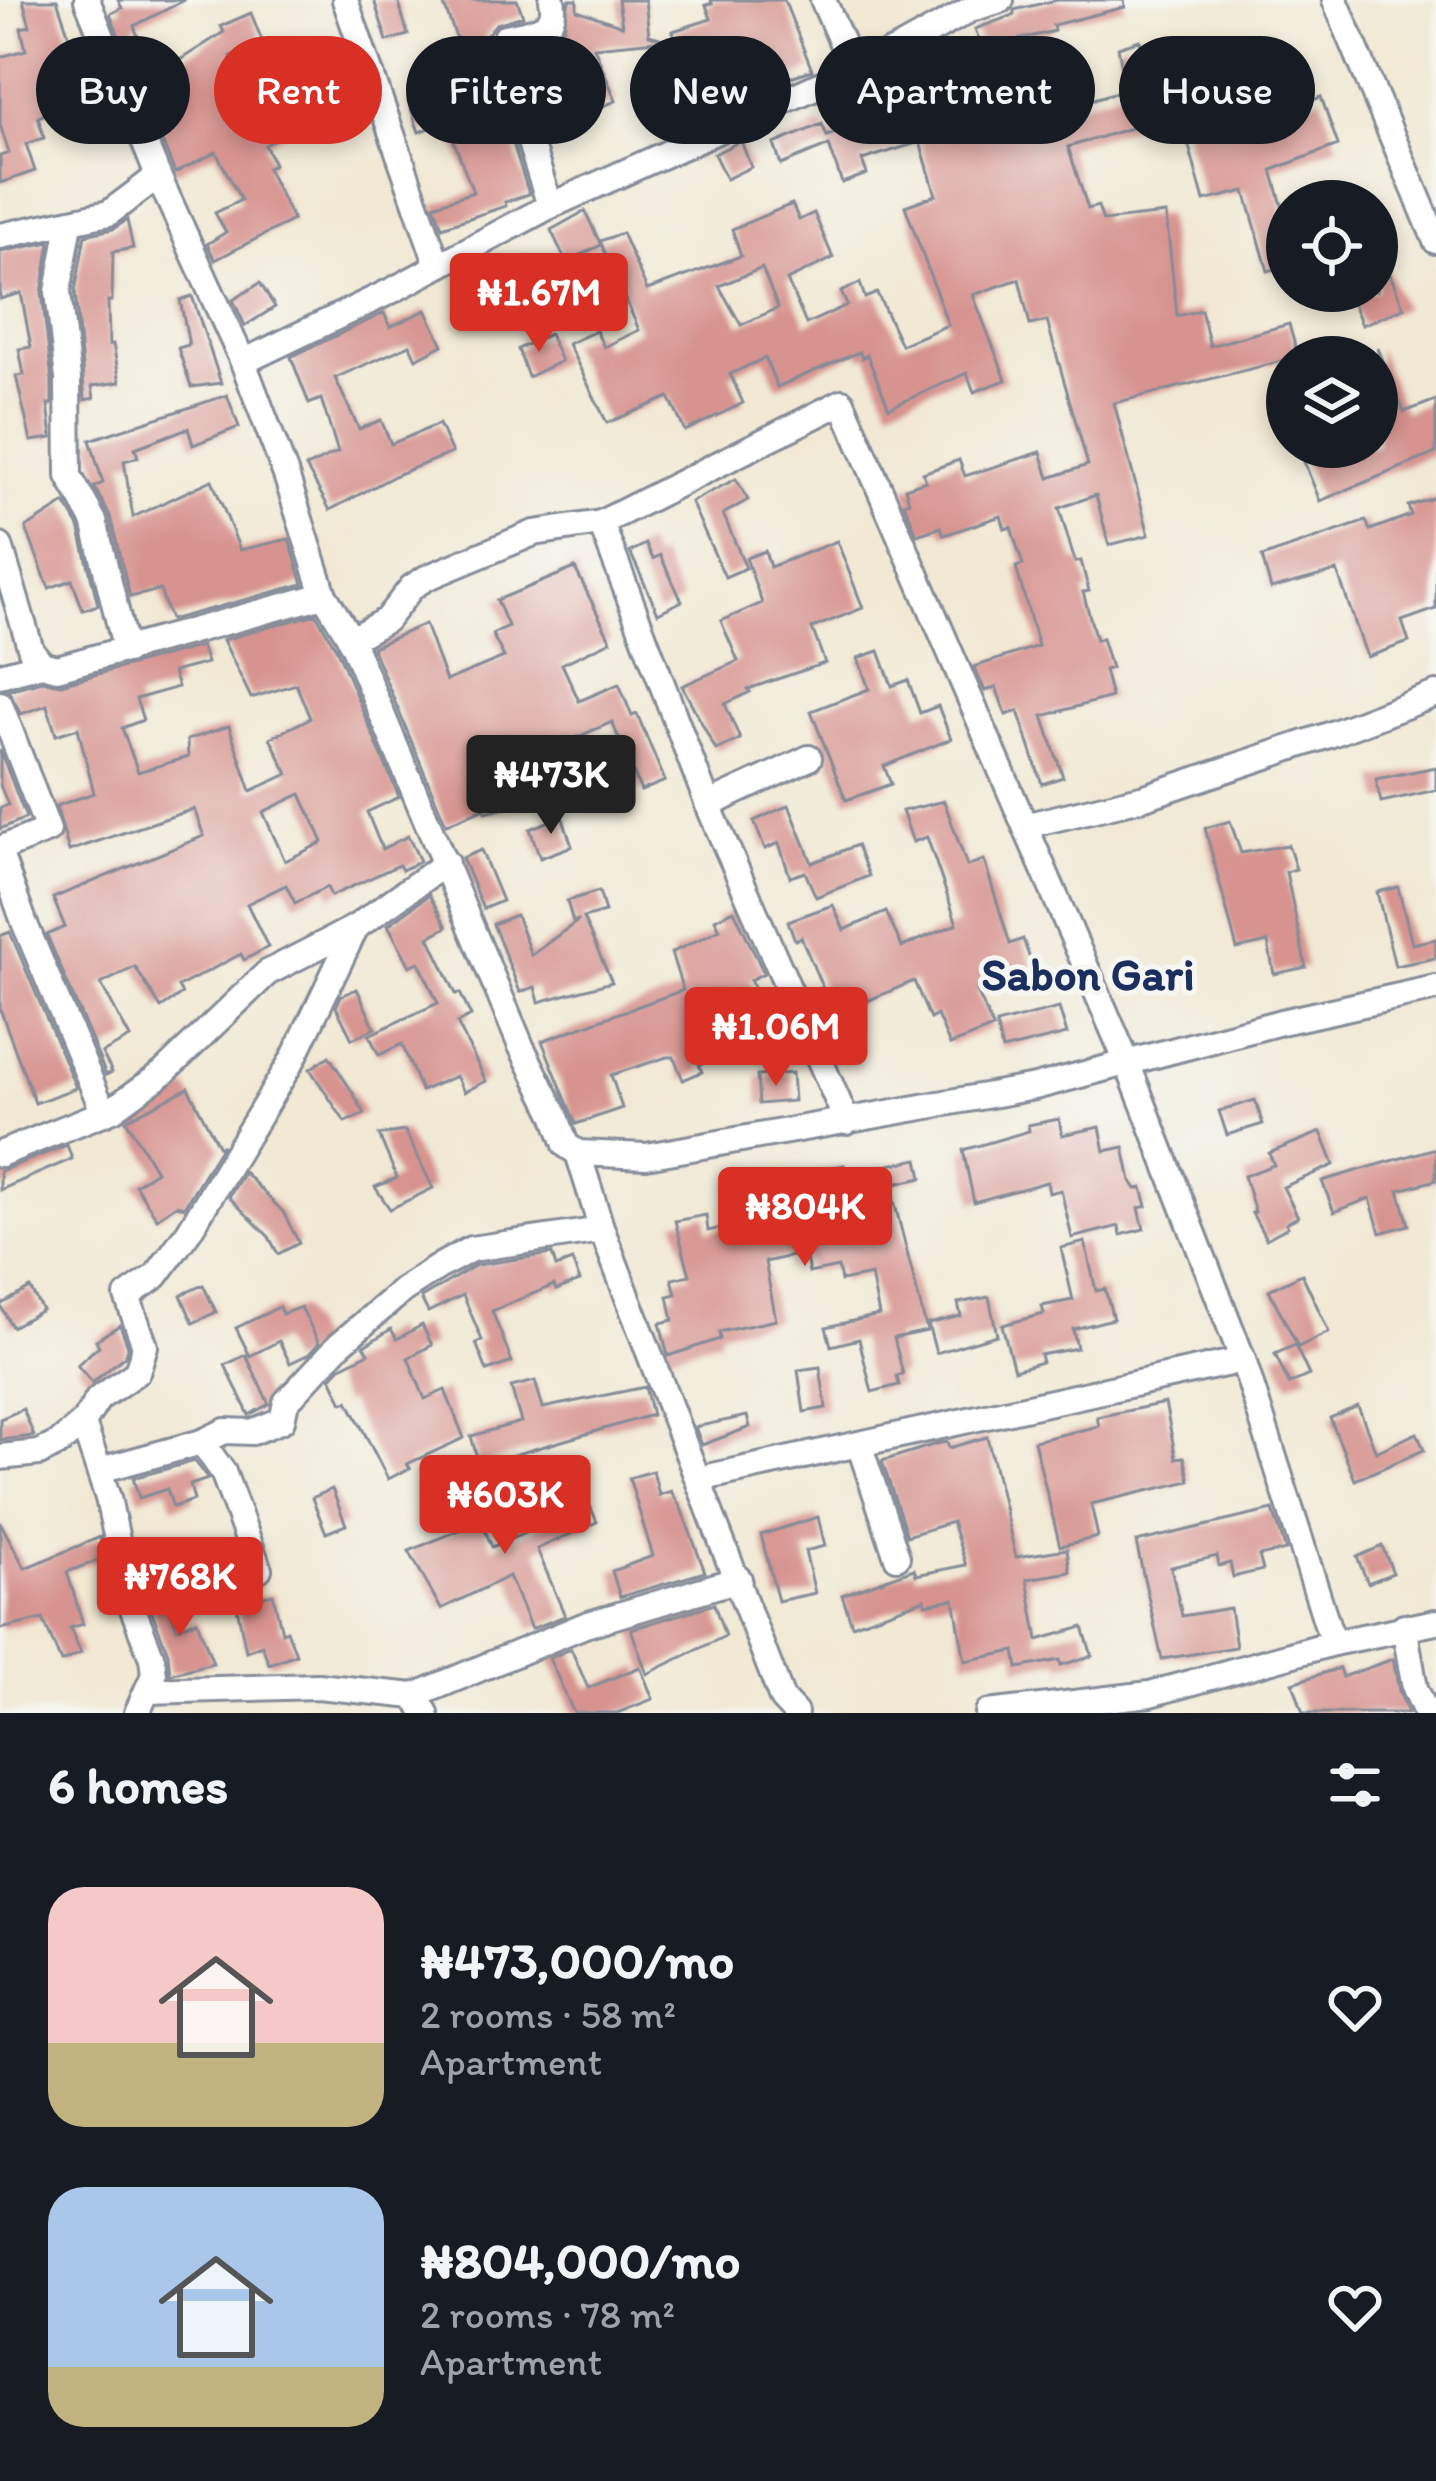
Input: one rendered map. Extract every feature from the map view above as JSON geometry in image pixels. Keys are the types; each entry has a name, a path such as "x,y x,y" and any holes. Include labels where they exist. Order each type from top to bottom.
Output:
{"street":[{"path":"86,0 158,176 243,362 324,595 350,640 521,1046 566,1144 578,1153 646,1156 1035,1087 1126,1060 1436,988"},
{"path":"345,0 437,263"},
{"path":"550,206 501,51 506,37 545,27 555,14 552,0"},
{"path":"823,0 839,36"},
{"path":"919,36 970,9 1001,0"},
{"path":"1335,0 1436,241"},
{"path":"243,362 393,290 550,206 815,87"},
{"path":"0,236 109,213 158,176"},
{"path":"70,223 58,292 68,380 69,476 94,521 126,651"},
{"path":"350,640 386,620 412,587 457,563 534,532 601,523 842,402 1126,1060 1243,1360 1333,1643"},
{"path":"601,523 708,805 847,1122"},
{"path":"0,546 31,650 42,664"},
{"path":"0,676 126,651 324,595"},
{"path":"1028,825 1145,797 1436,694"},
{"path":"0,704 48,830 0,851 104,1113"},
{"path":"708,805 809,758"},
{"path":"0,1154 104,1113 163,1073 266,973 356,927 446,863"},
{"path":"0,1457 39,1453 72,1434 98,1399 137,1372 145,1346 128,1296 156,1276 189,1231 293,1059 356,927"},
{"path":"578,1153 602,1230 788,1708"},
{"path":"100,1470 202,1442 225,1431 252,1432 282,1420 286,1402 340,1344 404,1290 470,1249 602,1230"},
{"path":"699,1479 1243,1360"},
{"path":"83,1423 100,1470 131,1604 152,1658 154,1675 142,1702 318,1686 416,1706 585,1624 739,1579"},
{"path":"202,1442 223,1472 259,1569"},
{"path":"860,1444 898,1557"},
{"path":"988,1713 1149,1703 1333,1643 1436,1622"},
{"path":"1404,1626 1415,1688 1426,1713"}],"building":[{"path":"23,0 57,0 69,36 36,36 36,141 26,144 35,171 0,183 0,156 9,153 0,125 0,57 26,50 21,28 30,26"},
{"path":"118,0 185,0 134,26 138,36 119,36 110,14 122,8"},
{"path":"374,0 398,0 408,35 387,41"},
{"path":"442,0 517,0 523,16 496,24 486,36 456,36"},
{"path":"569,0 577,0 577,10 622,26 618,0 645,0 652,36 630,36 630,44 606,46 606,36 556,36 564,28"},
{"path":"784,0 812,70 791,77 791,36 674,36 673,31 711,19 706,5"},
{"path":"1057,0 1124,0 1125,7 1053,25 1054,31 1033,36 978,36 975,29 1014,15 1014,10"},
{"path":"251,13 260,36 218,36 224,32 221,26"},
{"path":"214,38 214,144 267,144 274,164 267,168 293,220 215,260 207,244 226,232 215,213 241,200 216,152 175,173 163,144 190,144 190,54"},
{"path":"606,76 616,101 606,105"},
{"path":"1119,91 1119,132 1095,139 1095,99"},
{"path":"1321,97 1338,145 1272,170 1275,180 1266,180 1266,264 1245,191 1204,201 1188,144 1315,144 1315,99"},
{"path":"815,127 815,144 914,144 862,160 867,174 842,183 829,145 781,165 774,144 791,144 791,137"},
{"path":"455,144 513,144 529,194 442,227 434,205 473,192"},
{"path":"742,144 751,167 726,179 714,154"},
{"path":"921,144 1078,144 1068,147 1088,209 1098,206 1103,221 1166,214 1177,316 1201,310 1210,346 1289,324 1292,336 1266,336 1266,365 1114,403 1149,535 1109,545 1096,495 1059,508 1075,562 1081,561 1089,591 1083,592 1096,640 1102,638 1111,668 1104,670 1111,697 1043,716 1063,777 1042,784 1018,711 1006,715 996,687 985,691 974,667 1038,646 1016,567 1023,565 1011,527 1005,529 1001,516 944,535 941,527 917,535 904,503 909,501 905,488 926,481 923,473 959,460 965,476 1041,452 1049,478 1088,465 1047,321 1030,325 1019,279 973,295 1006,380 974,392 967,373 889,408 867,355 862,358 859,352 777,387 765,358 730,374 743,403 685,431 669,397 607,423 568,344 596,331 604,347 639,330 600,241 622,233 647,290 741,256 732,229 792,204 799,220 814,213 833,258 787,280 806,324 847,305 841,292 860,283 865,298 877,293 901,345 948,325 905,206 936,195","holes":["762,268 778,308 741,325 719,286"]},
{"path":"585,211 601,245 566,262 551,230"},
{"path":"127,220 133,248 113,252 112,301 108,301 109,345 113,344 120,382 92,386 94,398 85,400 75,292 85,235 113,229"},
{"path":"50,242 42,293 52,380 52,404 48,404 52,438 31,441 16,376 24,375 19,349 31,347 21,293 0,299 0,252"},
{"path":"260,283 275,307 245,326 233,300"},
{"path":"192,296 221,383 191,387 178,348 189,345 180,300"},
{"path":"426,310 443,345 416,359 410,345 335,378 359,429 381,420 391,444 439,424 452,453 398,474 330,510 306,467 338,452 321,399 309,404 291,357 384,313 390,327"},
{"path":"1357,312 1394,312 1362,325"},
{"path":"549,334 561,361 528,377 518,349"},
{"path":"227,395 239,427 193,445 188,428 135,448 138,457 124,461 133,517 212,480 240,550 289,539 303,584 170,620 160,590 130,597 110,516 94,487 103,483 90,440"},
{"path":"1398,397 1404,412 1436,400 1436,453 1320,501 1307,468 1398,468"},
{"path":"736,479 748,500 723,514 746,568 725,577 691,502"},
{"path":"1436,497 1436,609 1402,621 1409,642 1367,657 1337,571 1271,589 1262,557 1366,521 1370,530 1411,515 1408,506"},
{"path":"65,503 79,527 98,605 83,610 72,580 49,588 26,528"},
{"path":"837,541 863,608 812,628 825,663 748,689 750,692 725,704 740,739 716,750 682,686 738,661 721,621 762,603 746,558 765,551 770,567"},
{"path":"646,544 653,559 660,555 682,601 658,613 630,552"},
{"path":"575,568 611,641 562,664 579,701 619,684 665,781 641,791 612,722 566,742 586,788 486,812 485,808 446,824 372,647 425,624 446,681 504,657 492,634 508,626 497,600"},
{"path":"316,614 337,650 399,797 367,812 382,849 408,836 420,861 402,870 399,865 331,896 327,887 295,903 286,885 247,904 268,947 244,960 241,954 178,987 182,994 161,1008 135,967 101,984 130,1038 102,1053 112,1072 106,1075 47,935 65,927 53,898 204,836 194,809 69,851 56,806 94,793 78,728 56,735 47,705 21,714 8,690 42,681 61,684 201,646 207,663 173,672 178,687 136,699 143,720 122,728 138,772 188,757 187,740 229,726 251,791 288,774 270,738 310,718 296,684 251,698 223,640","holes":["301,794 323,842 285,861 263,812"]},
{"path":"879,651 892,686 908,680 920,713 938,706 951,739 884,766 891,784 846,800 811,711 869,689 858,658"},
{"path":"0,750 26,818 0,829 0,808 8,805 0,785"},
{"path":"1436,767 1436,790 1381,802 1376,779"},
{"path":"944,801 967,866 984,860 1010,944 1023,939 1034,970 977,991 993,1028 950,1045 937,1015 930,1019 914,981 834,1015 801,937 795,940 788,921 833,905 844,930 886,912 902,947 957,924 927,837 913,842 902,811"},
{"path":"789,805 812,863 857,845 869,876 816,897 805,872 790,877 779,843 765,849 754,821"},
{"path":"562,816 572,846 540,858 530,829"},
{"path":"1230,821 1241,853 1288,845 1296,869 1286,872 1306,967 1274,974 1268,942 1237,949 1205,828"},
{"path":"481,850 502,901 483,909 462,858"},
{"path":"1398,887 1412,944 1436,939 1436,958 1395,966 1377,892"},
{"path":"599,891 605,912 583,918 612,982 539,1002 535,987 520,992 493,924 516,915 531,955 579,920 573,922 567,901"},
{"path":"429,895 447,927 429,937 471,1016 457,1023 486,1081 464,1092 456,1076 421,1091 402,1044 379,1055 369,1035 438,1003 419,962 410,966 388,925"},
{"path":"734,910 764,973 750,980 765,1009 735,1023 740,1034 716,1045 720,1054 699,1065 702,1072 683,1080 674,1057 667,1057 611,1075 622,1108 576,1124 542,1041 683,990 671,953 720,929 715,919"},
{"path":"10,932 76,1088 35,1103 0,1009 0,936"},
{"path":"357,989 375,1028 352,1039 336,1007 341,996"},
{"path":"1059,1008 1067,1034 1002,1050 996,1024"},
{"path":"329,1056 365,1114 345,1122 310,1069"},
{"path":"792,1073 794,1101 759,1104 757,1076"},
{"path":"188,1088 219,1147 222,1145 184,1207 176,1205 157,1218 135,1185 156,1171 126,1120"},
{"path":"1255,1100 1263,1124 1227,1135 1219,1111"},
{"path":"1059,1119 1062,1135 1100,1127 1105,1151 1124,1147 1131,1181 1136,1189 1142,1188 1147,1206 1139,1208 1144,1229 1121,1235 1119,1226 1072,1238 1061,1190 1049,1193 1047,1182 974,1202 963,1150 1029,1131 1028,1125"},
{"path":"405,1131 433,1188 390,1209 375,1187 397,1178 379,1135"},
{"path":"1321,1132 1334,1165 1283,1187 1298,1217 1266,1239 1252,1213 1244,1176 1274,1165 1269,1153"},
{"path":"67,1145 72,1159 0,1190 0,1171"},
{"path":"1436,1148 1436,1180 1399,1190 1409,1225 1380,1233 1370,1198 1334,1212 1322,1181"},
{"path":"918,1159 922,1178 890,1185 927,1331 894,1338 903,1374 897,1376 899,1385 872,1392 859,1339 831,1346 826,1327 879,1315 871,1275 841,1281 838,1267 809,1273 805,1253 765,1262 776,1320 719,1332 720,1339 668,1356 660,1323 673,1320 668,1296 676,1294 672,1279 690,1275 675,1221 706,1215 708,1231 774,1216 778,1231 827,1219 816,1171 844,1165 846,1174"},
{"path":"244,1172 283,1212 299,1243 278,1254 269,1237 229,1197"},
{"path":"1085,1242 1096,1291 1105,1289 1113,1319 1073,1329 1077,1348 1040,1355 1042,1362 1014,1370 1002,1325 1044,1314 1042,1306 1073,1300 1061,1248"},
{"path":"552,1254 556,1267 572,1261 580,1281 556,1290 554,1285 492,1311 512,1362 487,1371 476,1343 482,1340 463,1295 428,1312 421,1298 476,1265"},
{"path":"1302,1274 1329,1332 1298,1347 1269,1290"},
{"path":"203,1285 216,1312 193,1323 181,1295"},
{"path":"30,1288 42,1310 12,1327 0,1305"},
{"path":"989,1297 997,1335 936,1353 928,1324 961,1316 958,1303"},
{"path":"279,1307 282,1314 301,1307 319,1343 290,1363 279,1341 250,1356 236,1328"},
{"path":"120,1325 128,1346 125,1356 92,1383 77,1365 99,1346 96,1340"},
{"path":"422,1325 432,1345 408,1358 425,1399 445,1390 464,1438 407,1464 410,1468 388,1479 331,1378 341,1367 369,1353 364,1346 391,1329 397,1339"},
{"path":"1295,1345 1309,1375 1289,1384 1275,1354"},
{"path":"246,1355 269,1404 249,1415 225,1365"},
{"path":"820,1367 826,1408 804,1412 798,1370"},
{"path":"535,1381 543,1408 645,1387 652,1415 479,1465 471,1436 521,1422 511,1387"},
{"path":"1165,1403 1176,1458 1184,1457 1190,1481 1091,1504 1098,1537 1060,1546 1034,1441 1099,1426 1097,1417"},
{"path":"1358,1406 1376,1452 1417,1433 1424,1450 1355,1480 1330,1418"},
{"path":"23,1409 34,1436 0,1440 0,1419"},
{"path":"747,1416 750,1427 702,1445 695,1427"},
{"path":"987,1437 1016,1557 1067,1549 1070,1572 1027,1579 1038,1640 1083,1627 1092,1656 1061,1665 1060,1660 1018,1668 1015,1651 965,1661 954,1599 926,1604 925,1599 852,1625 842,1595 914,1569 916,1575 966,1565 952,1522 907,1536 882,1461 936,1444 947,1442 949,1448"},
{"path":"195,1461 208,1479 190,1485 194,1500 173,1507 167,1489 139,1498 133,1478"},
{"path":"653,1471 659,1495 671,1491 681,1508 705,1572 620,1597 612,1571 653,1556 629,1478"},
{"path":"561,1475 577,1511 590,1506 597,1522 537,1549 565,1616 531,1629 509,1576 441,1609 409,1551 481,1521 492,1547 544,1525 529,1492"},
{"path":"332,1489 346,1525 326,1533 312,1498"},
{"path":"1273,1510 1286,1550 1259,1556 1263,1570 1233,1577 1230,1563 1219,1566 1217,1556 1171,1567 1182,1616 1230,1608 1236,1647 1162,1659 1136,1542"},
{"path":"818,1517 825,1546 805,1551 815,1593 778,1601 761,1535"},
{"path":"0,1522 25,1568 100,1537 104,1558 67,1572 83,1624 70,1628 81,1653 61,1662 43,1619 0,1629"},
{"path":"1382,1546 1393,1573 1368,1583 1357,1557"},
{"path":"242,1571 248,1593 209,1602 204,1581"},
{"path":"163,1593 177,1628 197,1621 213,1663 170,1674 168,1653 147,1599"},
{"path":"273,1594 282,1632 287,1630 296,1654 269,1664 262,1645 246,1651 236,1602"},
{"path":"714,1604 725,1636 647,1674 631,1629"},
{"path":"571,1649 588,1688 640,1667 653,1699 617,1713 574,1713 549,1658"},
{"path":"1393,1659 1408,1713 1303,1713 1293,1683 1339,1668 1342,1677"}],"district":[{"name":"Sabon Gari","path":"1088,974"}]}
